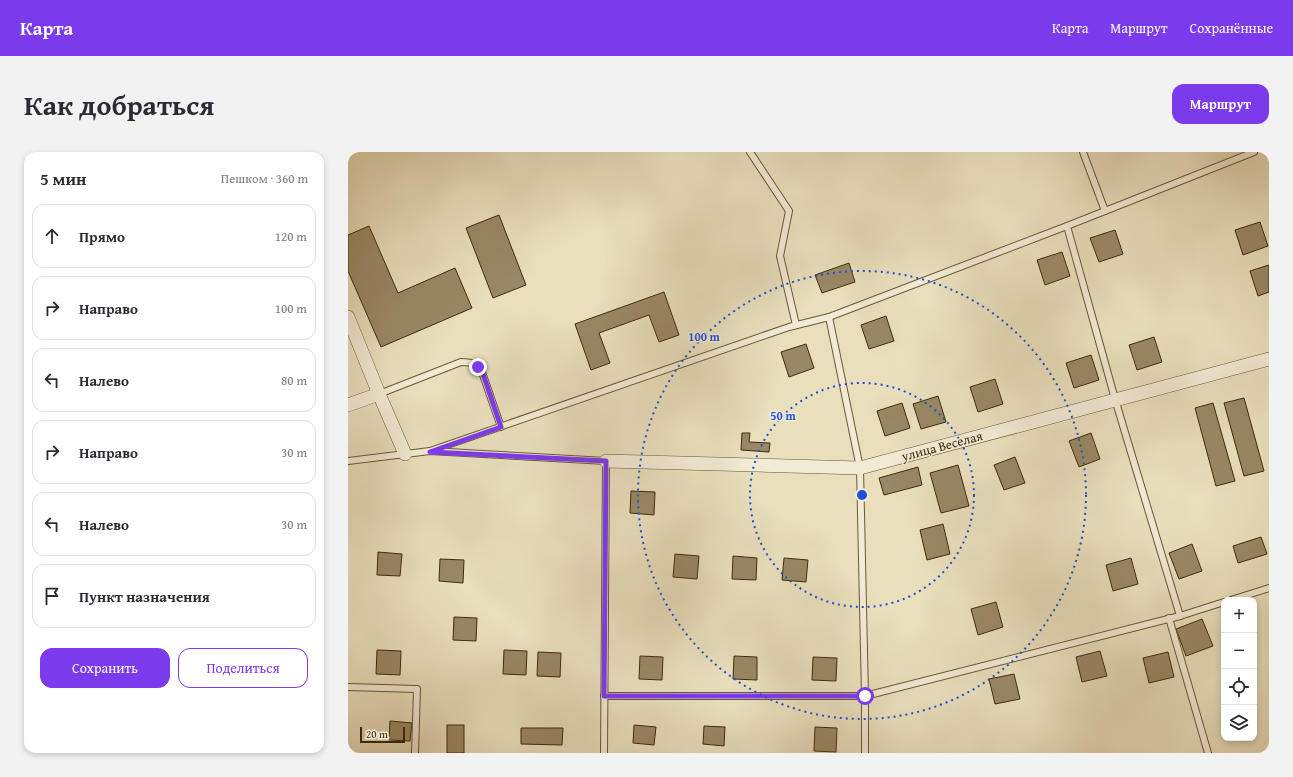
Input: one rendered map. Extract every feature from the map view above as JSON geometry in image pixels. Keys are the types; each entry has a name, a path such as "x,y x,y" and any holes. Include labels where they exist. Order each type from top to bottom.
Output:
{"street":[{"path":"348,317 405,454"},
{"name":"улица Веселая","path":"606,461 860,468 1269,358"},
{"path":"348,405 379,394"}],"lane":[{"path":"750,152 789,211 780,256 796,325"},
{"path":"1083,152 1106,211"},
{"path":"430,452 796,325 829,317 1106,211 1254,152"},
{"path":"1067,226 1115,399 1180,616"},
{"path":"829,317 860,468 865,753"},
{"path":"379,394 461,362 471,362 478,367 483,374 501,427"},
{"path":"348,461 430,452 606,461 604,753"},
{"path":"1240,597 1269,588"},
{"path":"604,696 865,696 1180,616 1221,603"},
{"path":"1169,618 1208,753"},
{"path":"348,687 417,689 415,753"}],"building":[{"path":"499,215 526,285 493,298 466,228"},
{"path":"1260,222 1268,246 1243,255 1235,230"},
{"path":"369,226 398,293 455,268 472,308 381,347 348,271 348,235"},
{"path":"1115,230 1123,254 1099,262 1090,238"},
{"path":"1062,252 1070,276 1045,285 1037,260"},
{"path":"849,263 855,282 822,293 815,275"},
{"path":"1269,265 1269,292 1258,296 1250,271"},
{"path":"664,292 679,335 659,342 649,315 599,333 610,363 591,370 575,324"},
{"path":"886,316 894,341 869,349 861,325"},
{"path":"1154,337 1162,362 1137,370 1129,345"},
{"path":"806,344 814,368 789,377 781,352"},
{"path":"1091,355 1099,380 1074,388 1066,363"},
{"path":"995,379 1003,404 978,412 970,387"},
{"path":"938,396 946,422 921,429 913,404"},
{"path":"1244,398 1264,471 1244,476 1224,403"},
{"path":"902,403 910,428 885,436 877,411"},
{"path":"1213,403 1235,481 1216,486 1195,408"},
{"path":"742,433 750,433 749,442 770,443 769,452 741,450"},
{"path":"1091,433 1100,459 1079,467 1069,441"},
{"path":"1015,457 1025,483 1004,490 994,465"},
{"path":"958,465 969,506 941,513 930,473"},
{"path":"918,467 922,485 884,495 879,478"},
{"path":"631,491 655,492 654,515 630,513"},
{"path":"943,524 950,554 927,560 920,530"},
{"path":"1261,537 1267,554 1238,563 1233,546"},
{"path":"1192,544 1202,571 1179,579 1169,553"},
{"path":"378,552 402,554 400,576 377,575"},
{"path":"675,554 699,556 697,579 673,577"},
{"path":"733,556 757,558 756,580 732,579"},
{"path":"784,558 808,560 806,582 782,580"},
{"path":"1131,558 1138,584 1113,591 1106,565"},
{"path":"440,559 464,560 463,583 439,581"},
{"path":"996,602 1003,627 978,635 971,609"},
{"path":"454,617 477,618 476,641 453,640"},
{"path":"1202,619 1213,646 1186,656 1176,629"},
{"path":"377,650 401,651 400,675 376,674"},
{"path":"504,650 527,651 526,675 503,674"},
{"path":"1100,651 1107,676 1082,682 1076,657"},
{"path":"538,652 561,653 560,677 537,676"},
{"path":"1168,652 1174,677 1149,683 1143,658"},
{"path":"640,656 663,657 662,680 639,679"},
{"path":"734,656 757,657 757,680 733,679"},
{"path":"813,657 837,658 836,681 812,680"},
{"path":"1014,674 1020,699 995,704 989,679"},
{"path":"390,721 412,723 410,741 389,740"},
{"path":"447,725 464,725 464,753 447,753"},
{"path":"634,725 656,727 654,745 633,743"},
{"path":"704,726 725,727 724,746 703,744"},
{"path":"815,727 837,728 836,752 814,751"},
{"path":"521,728 563,728 562,745 521,744"}],"route":[{"path":"478,367 483,374 501,427 430,452 606,461 604,696 865,696"}]}
